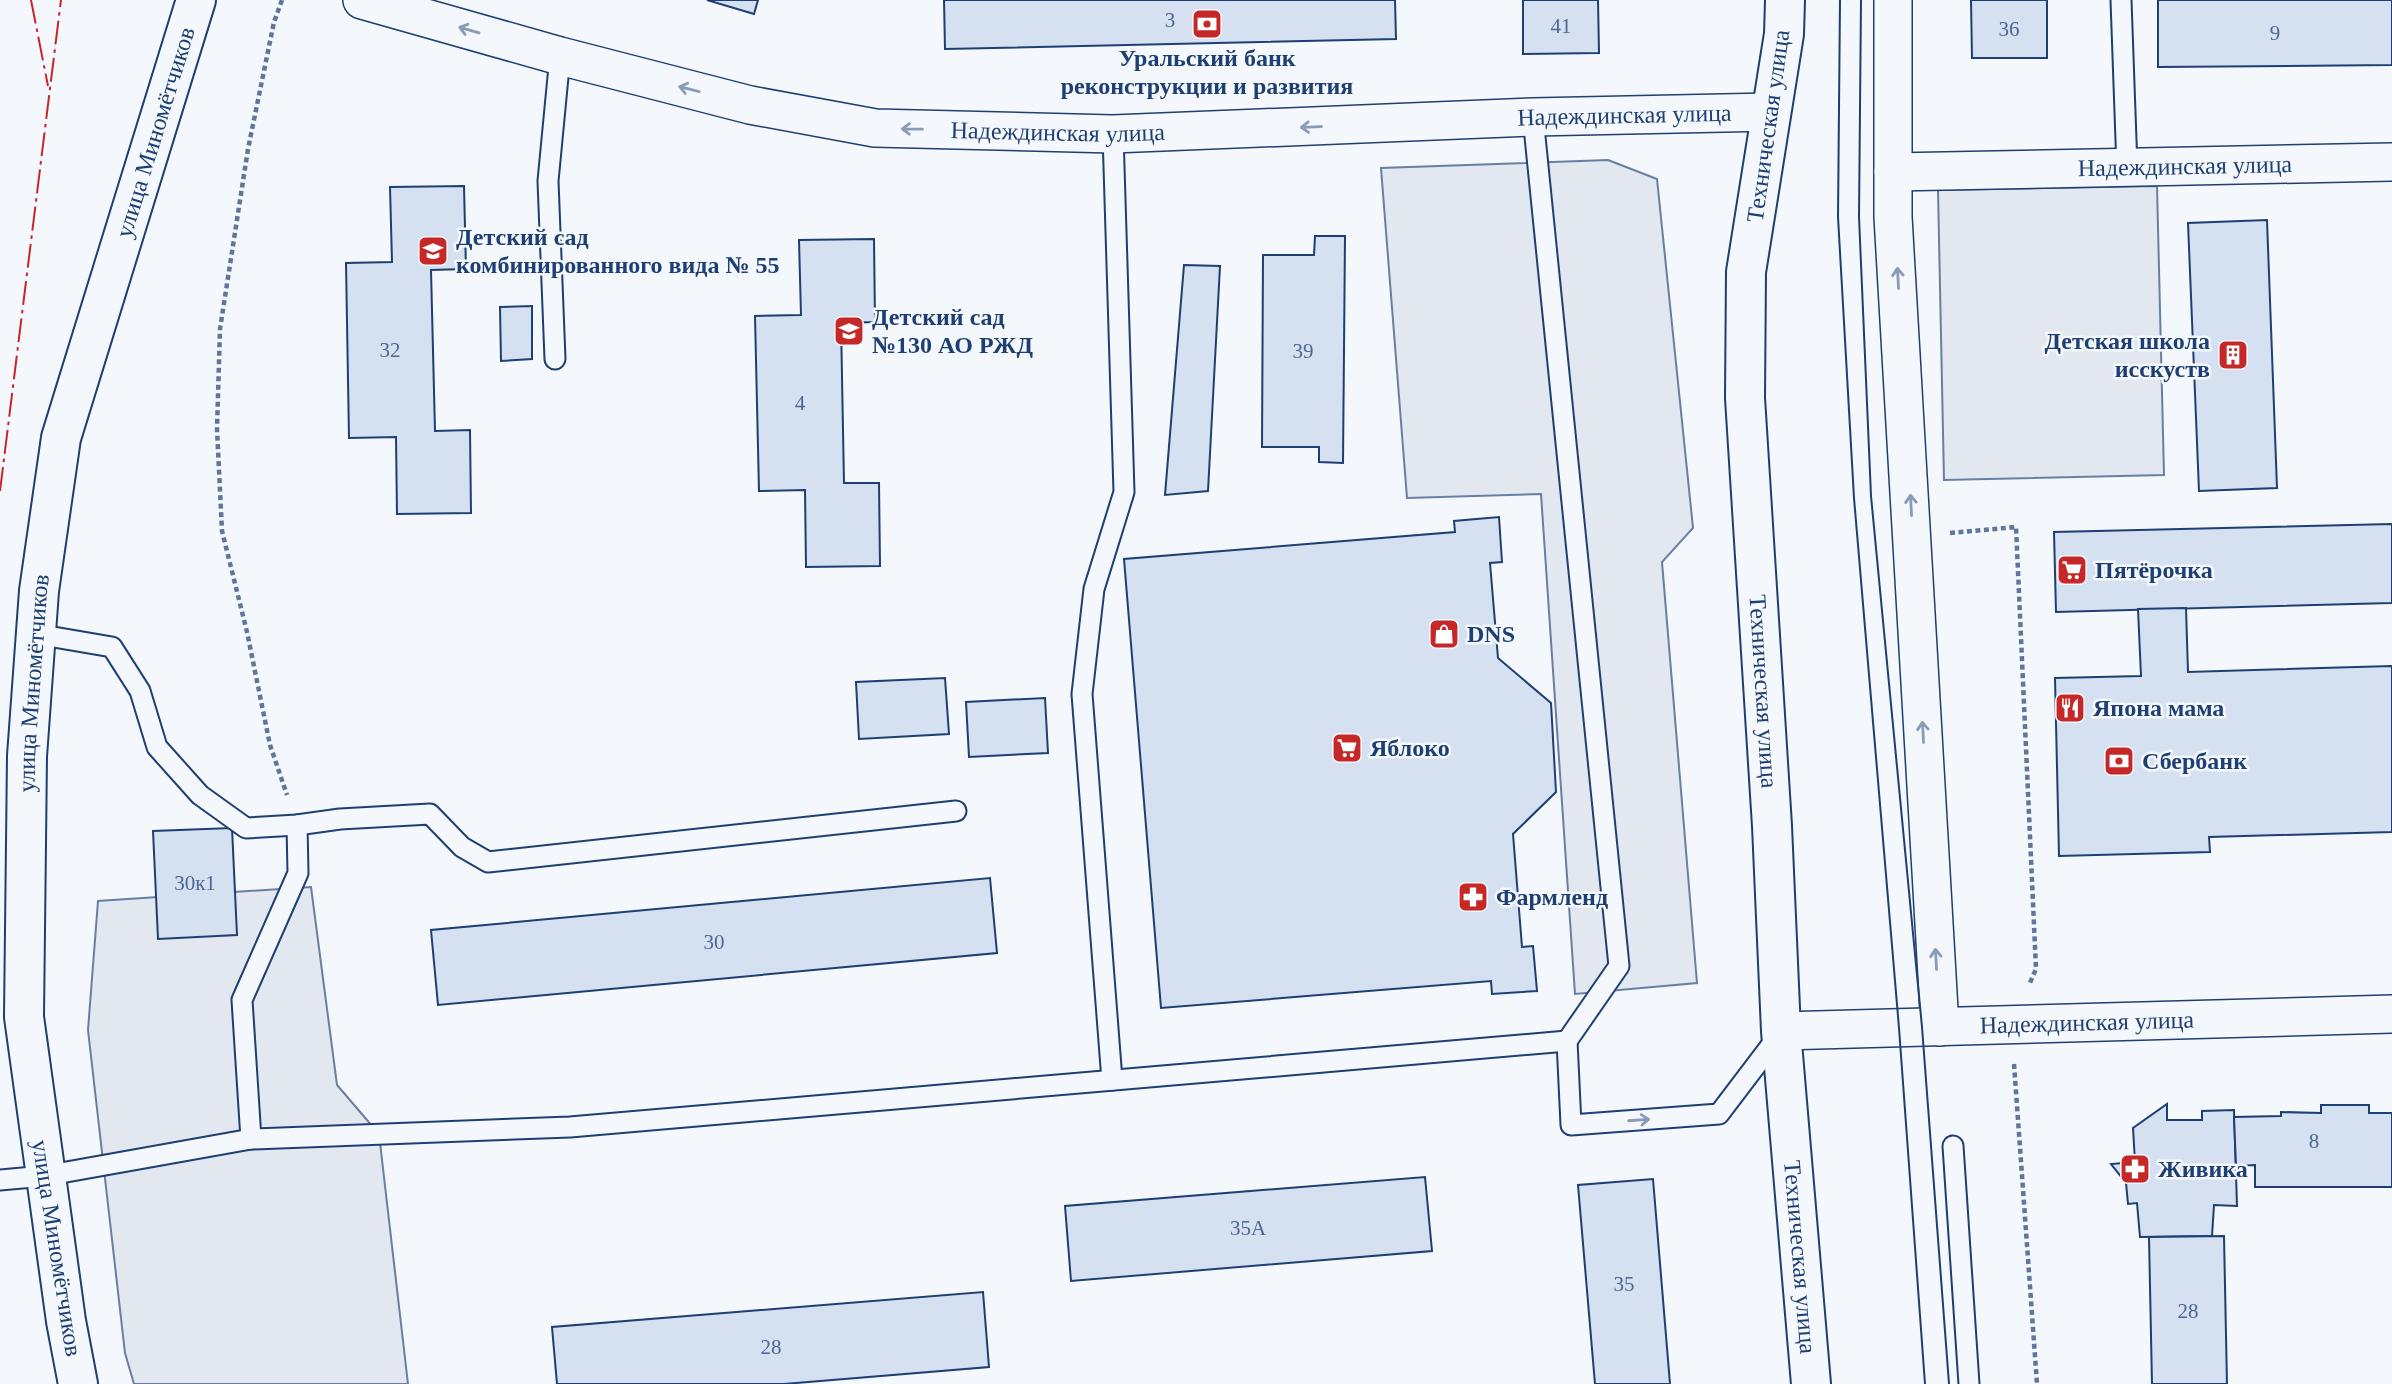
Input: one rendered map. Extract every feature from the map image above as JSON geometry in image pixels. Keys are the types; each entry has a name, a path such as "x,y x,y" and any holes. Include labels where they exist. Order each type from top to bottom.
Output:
{"street":[{"name":"улица Миномётчиков","path":"78,1384 44,1176 24,1017 27,756 39,591 61,438 196,0"},
{"name":"Надеждинская улица","path":"362,0 560,56 750,105 875,128 1113,134 1534,117 1771,112"},
{"name":"Техническая улица","path":"1785,0 1784,34 1746,272 1745,398 1772,826 1781,1031 1811,1384"},
{"path":"1893,0 1893,217 1940,1027"},
{"name":"Надеждинская улица","path":"1893,172 2392,162"},
{"name":"Надеждинская улица","path":"1781,1031 2392,1014"}],"lane":[{"path":"2121,0 2127,168"},
{"path":"555,359 548,181 560,56"},
{"path":"1534,117 1619,966 1567,1041 1571,1125 1719,1114 1781,1031"},
{"path":"1112,1080 1082,694 1094,589 1124,492 1113,134"},
{"path":"36,634 112,647 140,691 157,747 200,795 246,828 430,814 462,848 488,862 956,811"},
{"path":"251,1139 242,1000 298,873 297,825"},
{"path":"0,1180 44,1176 251,1139 570,1127 1567,1041"},
{"path":"1953,1146 1969,1384"}],"path":[{"path":"282,0 248,149 220,329 217,429 222,531 247,632 270,745 297,825"},
{"path":"1949,533 2016,527 2036,969 2011,1025 2037,1384"}],"shaded area":[{"path":"1608,160 1657,179 1693,528 1662,562 1697,983 1575,994 1541,494 1407,498 1381,168"},
{"path":"2157,186 2164,475 1944,480 1938,190"},
{"path":"311,887 337,1085 379,1134 408,1384 134,1384 125,1353 88,1030 98,901"}],"building":[{"path":"707,0 758,0 754,14"},
{"path":"944,0 1395,0 1396,39 945,49"},
{"path":"1523,0 1598,0 1599,53 1523,54"},
{"path":"1971,0 2047,0 2047,58 1972,58"},
{"path":"2158,0 2392,0 2392,65 2158,67"},
{"path":"464,186 466,269 431,270 435,431 470,430 471,513 397,514 396,437 349,438 346,263 392,262 390,187"},
{"name":"Детская школа исскуств","path":"2267,220 2277,488 2199,491 2188,223"},
{"path":"1315,236 1345,236 1343,463 1319,462 1319,447 1262,447 1263,255 1314,255"},
{"path":"874,239 875,322 841,323 844,483 879,483 880,566 806,567 805,490 759,491 755,316 801,315 799,240"},
{"path":"1184,265 1220,266 1208,491 1165,495"},
{"path":"532,306 532,359 501,361 500,307"},
{"name":"Яблоко","path":"1499,517 1502,562 1490,563 1498,658 1551,703 1556,792 1513,834 1522,947 1533,946 1537,991 1492,994 1491,981 1161,1008 1124,559 1455,532 1454,521"},
{"path":"2392,524 2392,603 2056,612 2054,532"},
{"path":"2186,608 2188,672 2392,666 2392,832 2209,837 2210,852 2059,856 2055,678 2141,676 2138,609"},
{"path":"945,678 949,734 859,739 856,682"},
{"path":"1045,698 1048,753 969,757 966,702"},
{"path":"232,828 237,935 158,939 153,831"},
{"path":"990,878 997,953 438,1005 431,930"},
{"path":"2167,1104 2167,1120 2202,1120 2202,1111 2234,1110 2237,1206 2214,1205 2212,1236 2140,1237 2137,1203 2128,1204 2126,1183 2111,1164 2135,1162 2133,1128"},
{"path":"2321,1105 2369,1105 2369,1113 2392,1113 2392,1187 2255,1187 2255,1165 2236,1166 2234,1117 2281,1116 2281,1112 2321,1113"},
{"path":"1425,1177 1432,1251 1071,1281 1065,1206"},
{"path":"1653,1179 1670,1384 1595,1384 1578,1185"},
{"path":"2224,1236 2227,1384 2152,1384 2149,1237"},
{"path":"983,1292 989,1367 784,1384 557,1384 552,1327"}],"tram line":[{"path":"1840,0 1838,217 1854,498 1899,1028 1925,1384"},
{"path":"1861,0 1859,217 1871,496 1922,1027 1949,1384"}],"power":[{"path":"31,0 48,86"},
{"path":"0,491 61,0"}],"place":[{"name":"Уральский банк реконструкции и развития","path":"1207,24"},
{"name":"Детский сад комбинированного вида № 55","path":"433,251"},
{"name":"Детский сад №130 АО РЖД","path":"849,331"},
{"name":"Детская школа исскуств","path":"2233,355"},
{"name":"Пятёрочка","path":"2072,570"},
{"name":"DNS","path":"1444,634"},
{"name":"Япона мама","path":"2070,708"},
{"name":"Яблоко","path":"1347,748"},
{"name":"Сбербанк","path":"2119,761"},
{"name":"Фармленд","path":"1473,897"},
{"name":"Живика","path":"2135,1169"}]}
